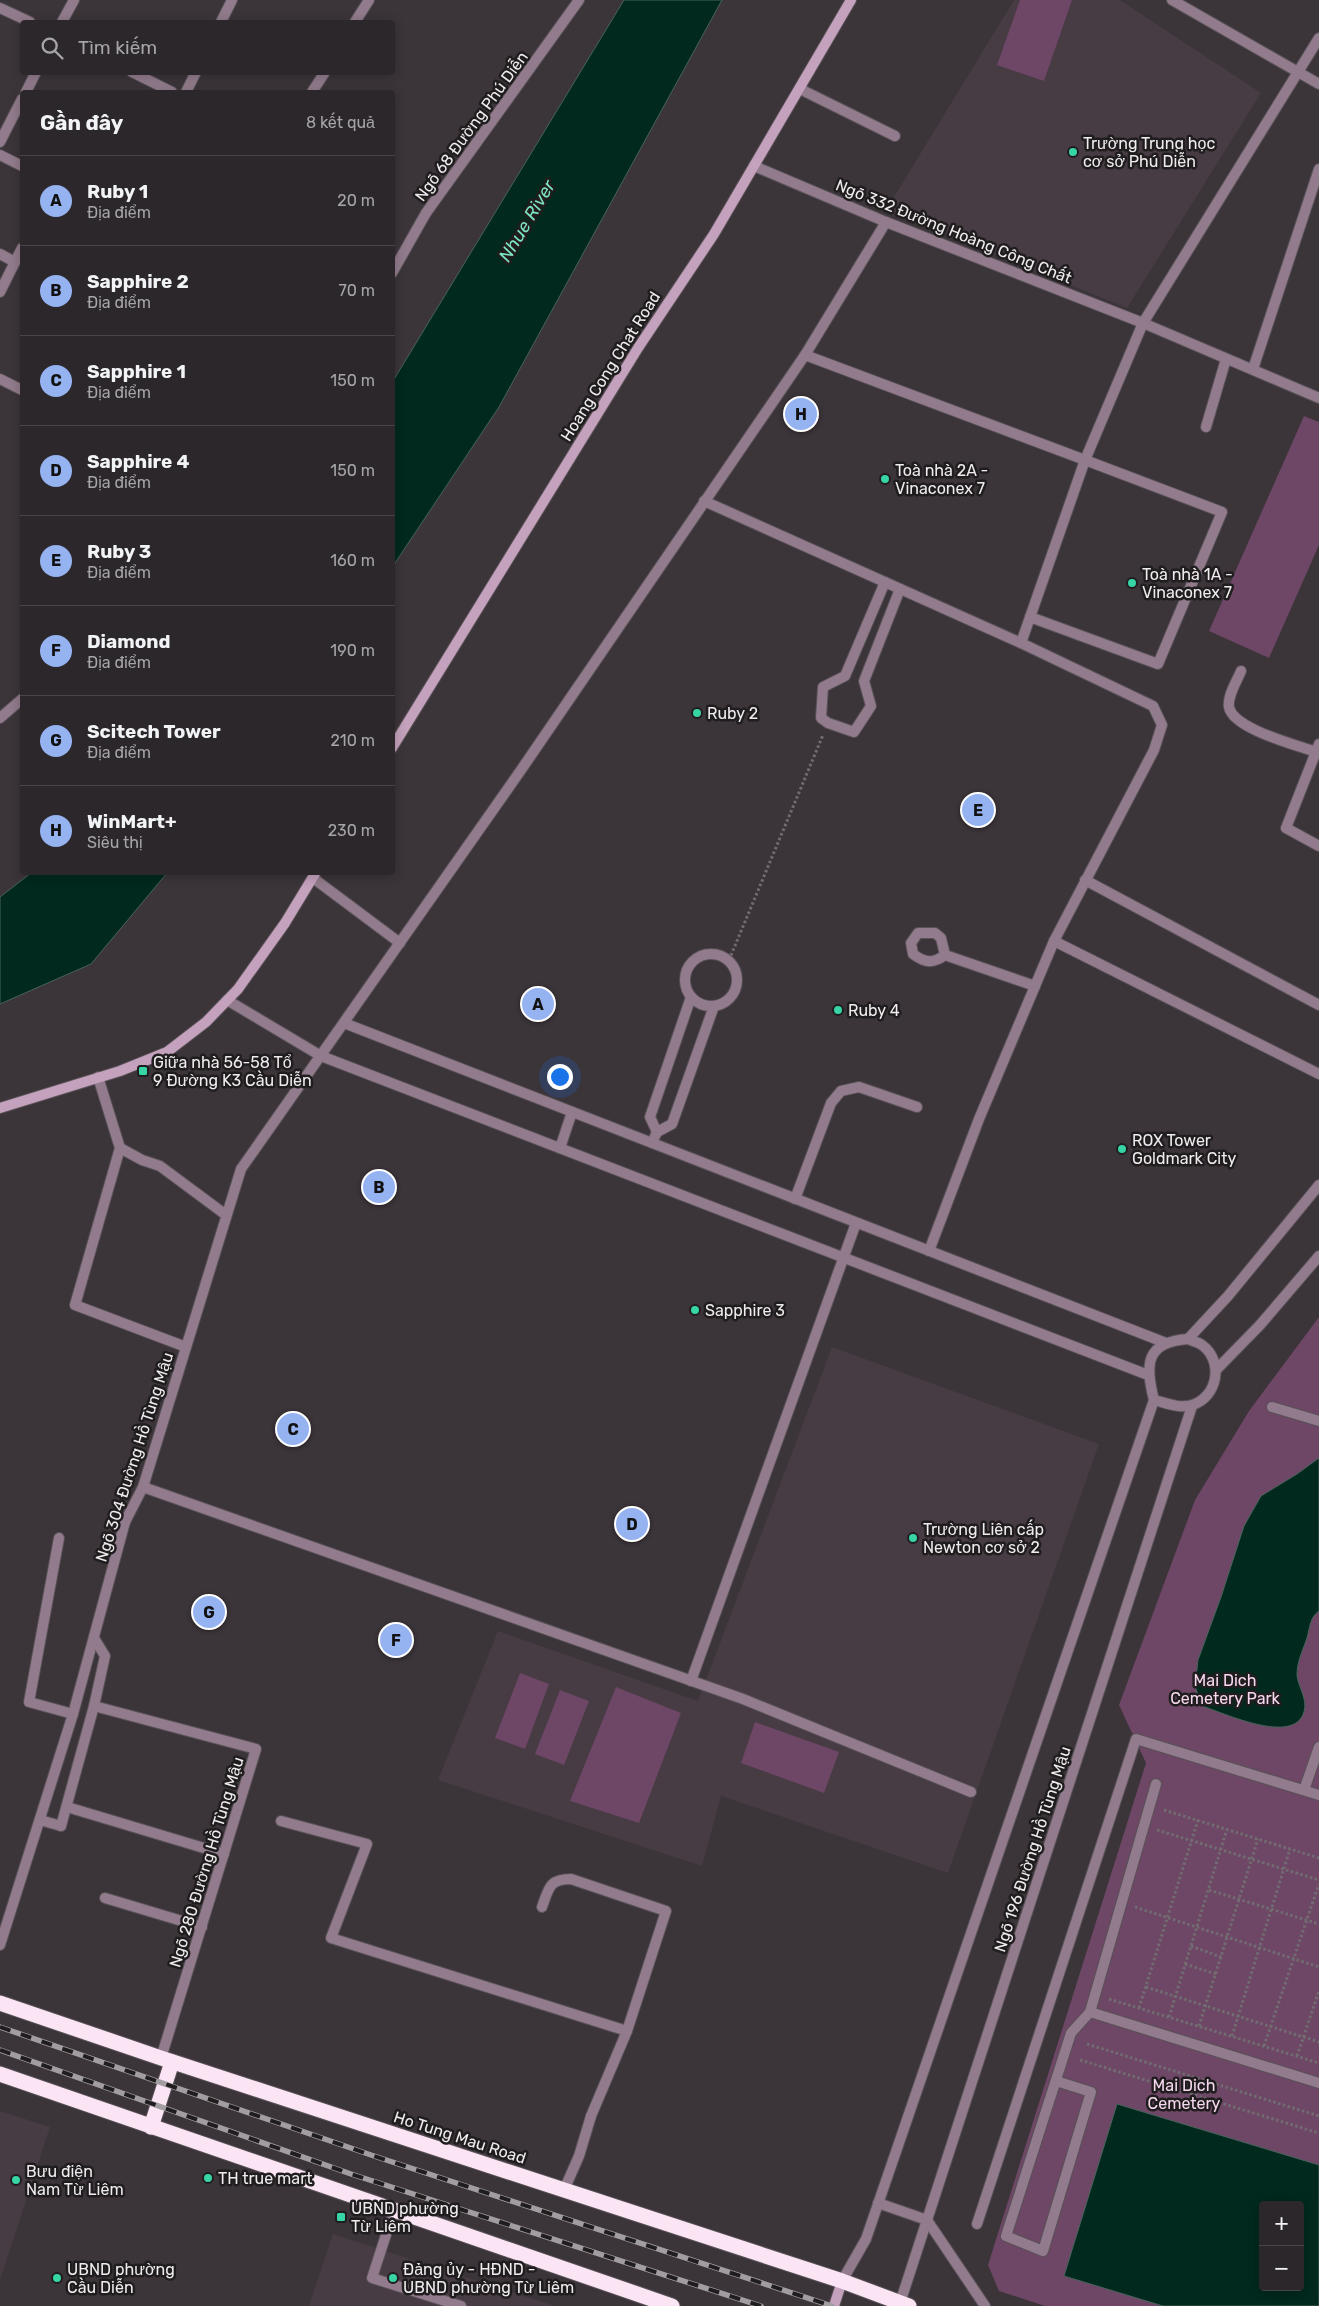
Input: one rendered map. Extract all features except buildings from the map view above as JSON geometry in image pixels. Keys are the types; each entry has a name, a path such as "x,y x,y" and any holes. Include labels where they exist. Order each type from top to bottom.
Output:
{"highway":[{"name":"Ho Tung Mau Road","path":"0,2003 167,2060 842,2281 903,2305"},
{"path":"152,2127 167,2060"},
{"path":"0,2074 672,2306"}],"street":[{"path":"63,20 74,0"},
{"path":"222,20 232,0"},
{"path":"356,20 369,0"},
{"name":"Ngõ 68 Đường Phú Diễn","path":"395,268 426,213 579,0"},
{"name":"Hoang Cong Chat Road","path":"395,743 638,348 714,234 851,0"},
{"path":"1172,0 1319,84"},
{"path":"0,8 26,20"},
{"path":"1021,643 1086,460 1143,323 1319,38"},
{"path":"27,90 34,75"},
{"path":"138,75 168,90"},
{"path":"187,90 194,75"},
{"path":"313,90 322,75"},
{"path":"800,90 895,136"},
{"path":"0,142 20,103"},
{"path":"0,156 20,165"},
{"name":"Ngõ 332 Đường Hoàng Công Chất","path":"754,166 886,222 1143,323 1319,398"},
{"path":"1252,369 1319,169"},
{"name":"Ngõ 304 Đường Hồ Tùng Mậu","path":"0,1945 73,1714 125,1522 143,1487 241,1169 521,770 805,355 886,222"},
{"path":"0,292 20,253"},
{"path":"0,254 16,262"},
{"path":"805,355 1222,512 1158,664 1030,617"},
{"path":"1206,427 1226,359"},
{"path":"0,379 20,389"},
{"path":"704,501 1021,643 1154,706 1162,725 1154,750 1054,941 979,1119 929,1251"},
{"path":"885,582 845,676 822,687 821,718 828,724 854,732 871,706 864,681 900,589"},
{"path":"1241,671 1231,695 1229,707 1235,718 1249,728 1318,748 1286,828 1319,846"},
{"path":"0,718 20,701"},
{"path":"0,1108 98,1077 168,1052 206,1022 238,989 285,923 314,875 400,943"},
{"path":"1085,880 1319,1005"},
{"path":"1054,941 1319,1074"},
{"path":"657,1132 650,1117 691,997 685,980 690,964 704,954 713,954 729,960 734,967 737,984 729,998 714,1006 706,1005 691,997"},
{"path":"945,955 1035,986"},
{"path":"227,1000 321,1056 1148,1375"},
{"path":"652,1143 657,1132 672,1124 714,1006"},
{"path":"344,1023 1166,1343"},
{"path":"98,1077 120,1148 75,1305 186,1347"},
{"path":"795,1198 831,1103 841,1091 859,1087 917,1107"},
{"path":"560,1148 572,1112"},
{"path":"120,1148 142,1160 160,1166 226,1214"},
{"path":"1188,1339 1228,1296 1319,1185"},
{"path":"691,1681 856,1222"},
{"path":"1216,1370 1260,1325 1319,1256"},
{"path":"1188,1339 1202,1344 1212,1356 1216,1370 1214,1386 1205,1398 1192,1406 1177,1406 1154,1400 1148,1375 1150,1360 1159,1347 1166,1343 1172,1340 1188,1339"},
{"name":"Ngõ 196 Đường Hồ Tùng Mậu","path":"842,2281 866,2239 1154,1400"},
{"name":"Ngõ 196 Đường Hồ Tùng Mậu","path":"903,2305 926,2220 1192,1406"},
{"path":"1272,1406 1319,1421"},
{"path":"143,1487 743,1699 971,1792"},
{"path":"59,1538 29,1702 73,1714"},
{"path":"40,1820 61,1826 67,1807 94,1706 105,1656 94,1638"},
{"name":"Ngõ 280 Đường Hồ Tùng Mậu","path":"94,1706 256,1749 202,1927 167,2060"},
{"path":"977,2224 1136,1739 1319,1795"},
{"path":"1304,1790 1319,1747"},
{"path":"1056,2080 1091,2092 1043,2251 1006,2236 1056,2080 1071,2034 1090,2012 1156,1784"},
{"path":"67,1807 224,1854"},
{"path":"281,1821 367,1844 331,1938 627,2031"},
{"path":"542,1907 550,1885 558,1879 570,1879 666,1911 627,2031 591,2116 579,2156 564,2190"},
{"path":"105,1898 202,1927"},
{"path":"1090,2012 1319,2083"},
{"path":"878,2203 926,2220 985,2306"},
{"path":"394,2210 372,2278 461,2306"},
{"path":"834,2306 842,2281"}],"path":[{"path":"729,960 828,724"},
{"path":"1156,1808 1319,1858"},
{"path":"1139,2008 1198,1820"},
{"path":"1149,1827 1319,1880"},
{"path":"1169,2017 1227,1830"},
{"path":"1199,2026 1258,1839"},
{"path":"1232,2036 1290,1849"},
{"path":"1264,2046 1319,1884"},
{"path":"1209,1890 1319,1924"},
{"path":"1134,1907 1319,1967"},
{"path":"1191,1946 1221,1957"},
{"path":"1186,1964 1216,1974"},
{"path":"1146,1987 1319,2042"},
{"path":"1297,2056 1319,1991"},
{"path":"1108,1998 1319,2063"},
{"path":"1087,2044 1319,2116"},
{"path":"1080,2060 1319,2133"}],"shaded area":[{"name":"Trường Trung học cơ sở Phú Diễn","path":"1014,0 1120,0 1261,93 1127,308 886,210"},
{"name":"Trường Liên cấp Newton cơ sở 2","path":"832,1347 1099,1444 948,1873 721,1796 702,1866 438,1780 498,1631 698,1701"},
{"name":"Bưu điện Nam Từ Liêm","path":"0,2111 50,2127 0,2280"},
{"name":"Đảng ủy - HĐND - UBND phường Từ Liêm","path":"333,2234 555,2306 309,2306"}],"green space":[{"path":"1020,0 1072,0 1044,81 997,65"},
{"path":"1304,416 1319,422 1319,545 1269,658 1209,631"},
{"name":"Mai Dich Cemetery","path":"1319,1317 1319,2306 1045,2306 999,2291 988,2265 1146,1763 1119,1705 1195,1500 1249,1411"},
{"path":"520,1673 549,1684 525,1749 495,1738"},
{"path":"616,1687 681,1713 639,1823 570,1801"},
{"path":"560,1690 589,1701 564,1765 535,1754"},
{"path":"755,1722 839,1752 824,1793 741,1763"}],"water":[{"name":"Nhue River","path":"624,0 722,0 499,407 395,563 395,378"},
{"path":"28,875 165,875 91,964 0,1004 0,897"},
{"path":"1319,1458 1319,1611 1311,1623 1297,1670 1305,1702 1304,1712 1298,1722 1287,1726 1273,1727 1241,1720 1202,1706 1195,1686 1198,1660 1244,1526 1261,1496"},
{"path":"1117,2104 1319,2165 1319,2306 1163,2306 1064,2276"}],"railway":[{"path":"0,2027 371,2155 832,2306"},
{"path":"0,2050 351,2174 761,2306"}],"place":[{"name":"Trường Trung học cơ sở Phú Diễn","path":"1073,152"},
{"name":"WinMart+","path":"801,414"},
{"name":"Toà nhà 2A - Vinaconex 7","path":"885,479"},
{"name":"Toà nhà 1A - Vinaconex 7","path":"1132,583"},
{"name":"Ruby 2","path":"697,713"},
{"name":"Ruby 3","path":"978,810"},
{"name":"Ruby 1","path":"538,1004"},
{"name":"Ruby 4","path":"838,1010"},
{"name":"Giữa nhà 56-58 Tổ 9 Đường K3 Cầu Diễn","path":"143,1071"},
{"name":"ROX Tower Goldmark City","path":"1122,1149"},
{"name":"Sapphire 2","path":"379,1187"},
{"name":"Sapphire 3","path":"695,1310"},
{"name":"Sapphire 1","path":"293,1429"},
{"name":"Sapphire 4","path":"632,1524"},
{"name":"Trường Liên cấp Newton cơ sở 2","path":"913,1538"},
{"name":"Scitech Tower","path":"209,1612"},
{"name":"Diamond","path":"396,1640"},
{"name":"TH true mart","path":"208,2178"},
{"name":"Bưu điện Nam Từ Liêm","path":"16,2180"},
{"name":"UBND phường Từ Liêm","path":"341,2217"},
{"name":"UBND phường Cầu Diễn","path":"57,2278"},
{"name":"Đảng ủy - HĐND - UBND phường Từ Liêm","path":"393,2278"}],"park label":[{"name":"Mai Dich Cemetery Park","path":"1225,1689"}]}
